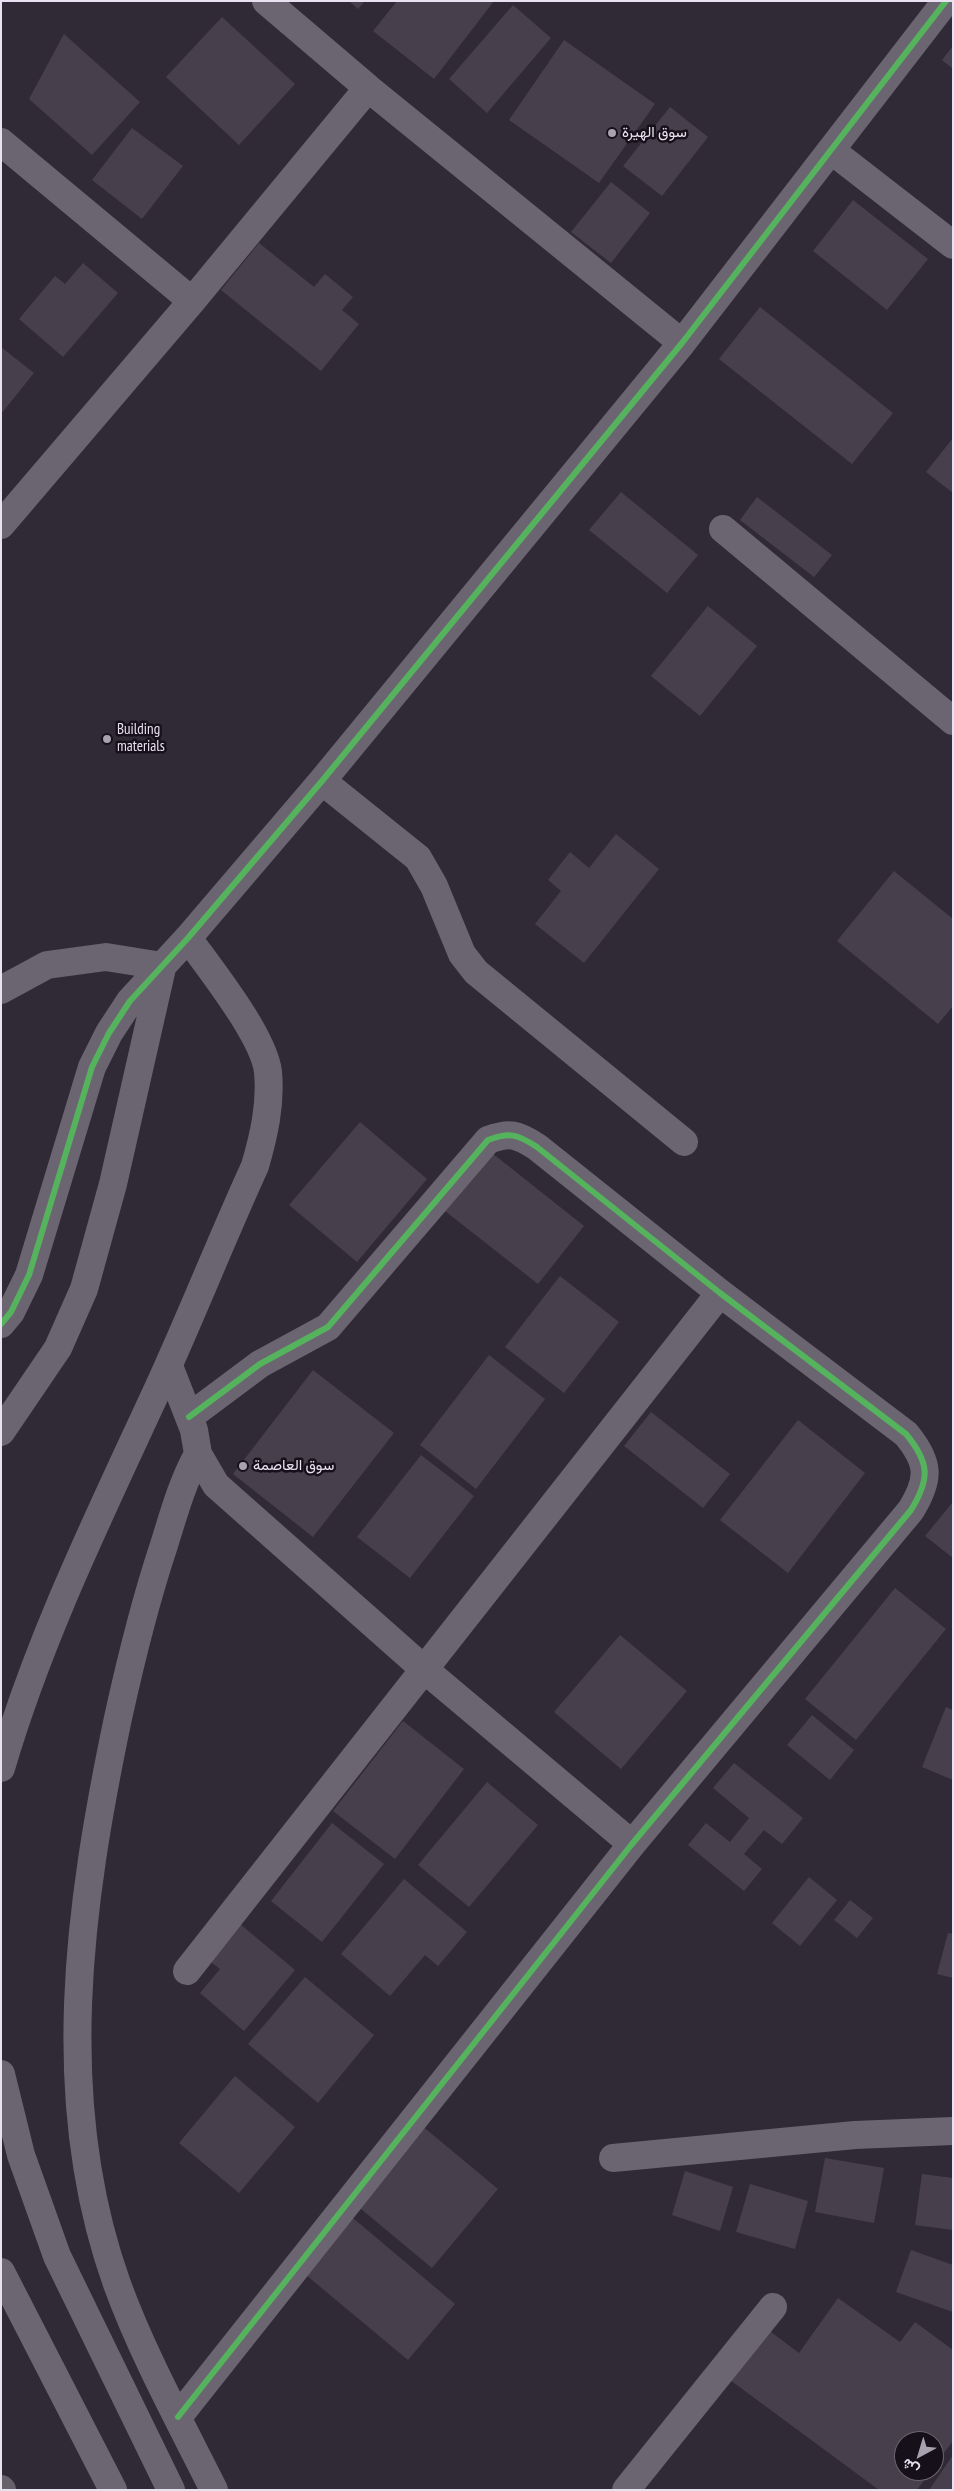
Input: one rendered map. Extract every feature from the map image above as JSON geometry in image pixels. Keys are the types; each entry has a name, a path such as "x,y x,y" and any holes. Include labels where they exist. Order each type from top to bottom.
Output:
{"main road":[{"path":"1,2272 113,2490"}],"street":[{"path":"266,1 368,88 682,343"},
{"path":"1,1324 12,1312 29,1274 92,1067 109,1033 130,1001 188,938 322,781 682,343 946,1"},
{"path":"1,525 192,302 368,88"},
{"path":"1,142 192,302"},
{"path":"832,151 953,245"},
{"path":"723,529 953,721"},
{"path":"322,781 418,858 434,886 462,954 476,972 684,1142"},
{"path":"1,1768 17,1714 59,1605 169,1366 255,1166 264,1134 268,1102 268,1070 255,1037 188,938"},
{"path":"1,990 48,965 106,957 162,966"},
{"path":"1,1432 58,1348 84,1289 113,1184 162,966"},
{"path":"178,2417 632,1844 911,1510 922,1492 926,1471 920,1450 906,1434 720,1293 537,1146 522,1137 505,1134 488,1140 328,1327 260,1364 189,1416"},
{"path":"188,1970 426,1670 720,1293"},
{"path":"169,1366 189,1416 198,1454 216,1485 426,1670 632,1844"},
{"path":"198,1454 184,1479 146,1598 134,1643 104,1782 87,1880 78,1989 76,2064 82,2139 96,2212 118,2284 178,2417 214,2490"},
{"path":"1,2074 21,2155 57,2256 171,2490"},
{"path":"613,2158 855,2135 953,2131"},
{"path":"626,2490 773,2307"}],"building":[{"path":"349,1 365,1 358,9"},
{"path":"397,1 494,1 434,79 373,31"},
{"path":"513,5 551,38 487,113 449,79"},
{"path":"222,17 295,84 239,145 166,77"},
{"path":"64,34 140,102 92,155 29,99"},
{"path":"564,40 655,104 599,183 509,120"},
{"path":"953,46 953,69 942,60"},
{"path":"670,107 708,137 662,196 623,166"},
{"path":"132,128 183,166 142,219 92,180"},
{"path":"611,182 650,213 611,263 571,232"},
{"path":"853,200 928,259 887,310 813,251"},
{"path":"259,243 314,287 325,274 353,297 342,310 359,324 321,371 221,290"},
{"path":"83,263 118,293 63,357 19,319 55,276 65,284"},
{"path":"760,307 893,413 852,464 719,359"},
{"path":"1,347 34,373 1,414"},
{"path":"953,438 953,493 926,472"},
{"path":"621,492 698,555 667,593 589,530"},
{"path":"757,497 832,555 814,577 740,520"},
{"path":"708,606 757,646 700,716 651,676"},
{"path":"616,834 659,869 584,963 535,924 561,891 548,880 570,852 589,868"},
{"path":"894,871 953,919 953,1006 938,1024 837,941"},
{"path":"360,1122 427,1179 357,1262 289,1205"},
{"path":"492,1153 584,1226 538,1284 445,1211"},
{"path":"560,1276 619,1322 564,1393 505,1347"},
{"path":"489,1355 545,1399 476,1489 420,1445"},
{"path":"313,1370 394,1433 313,1537 233,1474"},
{"path":"651,1412 730,1474 703,1508 624,1446"},
{"path":"798,1420 865,1473 788,1573 720,1520"},
{"path":"421,1455 474,1496 410,1578 357,1537"},
{"path":"953,1502 953,1558 925,1536"},
{"path":"895,1588 946,1629 856,1740 805,1699"},
{"path":"620,1635 687,1691 621,1769 554,1712"},
{"path":"946,1707 953,1710 953,1780 922,1767"},
{"path":"812,1715 854,1750 830,1780 787,1745"},
{"path":"403,1721 464,1769 395,1859 333,1811"},
{"path":"734,1763 803,1818 782,1844 764,1830 744,1854 762,1869 744,1891 688,1845 706,1823 730,1842 749,1818 713,1788"},
{"path":"487,1782 538,1825 469,1907 418,1865"},
{"path":"332,1823 384,1864 322,1942 271,1901"},
{"path":"809,1877 837,1900 800,1946 772,1923"},
{"path":"404,1879 467,1932 438,1966 425,1955 390,1996 341,1954"},
{"path":"850,1900 873,1918 857,1938 834,1920"},
{"path":"234,1919 295,1970 244,2031 200,1993 220,1969 203,1956"},
{"path":"948,1933 953,1934 953,1978 937,1974"},
{"path":"305,1977 374,2035 318,2103 248,2044"},
{"path":"235,2076 295,2127 239,2193 179,2143"},
{"path":"421,2125 498,2189 432,2268 355,2204"},
{"path":"825,2158 884,2168 874,2223 815,2212"},
{"path":"685,2171 733,2187 720,2231 672,2215"},
{"path":"922,2174 953,2178 953,2230 915,2225"},
{"path":"750,2184 808,2201 795,2249 736,2232"},
{"path":"347,2213 455,2304 408,2360 300,2270"},
{"path":"911,2250 953,2265 953,2312 896,2292"},
{"path":"838,2298 900,2342 915,2322 953,2350 953,2441 944,2453 944,2431 894,2431 894,2481 924,2481 917,2490 879,2490 730,2380 767,2329 799,2353"},
{"path":"953,2455 953,2490 929,2490 935,2481 944,2481 944,2468"}],"cycle path":[{"path":"1,1324 11,1312 29,1275 92,1067 109,1033 130,1001 188,938 322,781 682,343 946,1"},
{"path":"178,2417 632,1844 911,1510 922,1489 925,1471 920,1454 906,1434 720,1293 537,1147 524,1139 508,1135 488,1140 328,1327 260,1364 189,1417"}],"place":[{"name":"سوق الهيرة","path":"612,133"},
{"name":"Building materials","path":"107,739"},
{"name":"سوق العاصمة","path":"243,1466"}]}
